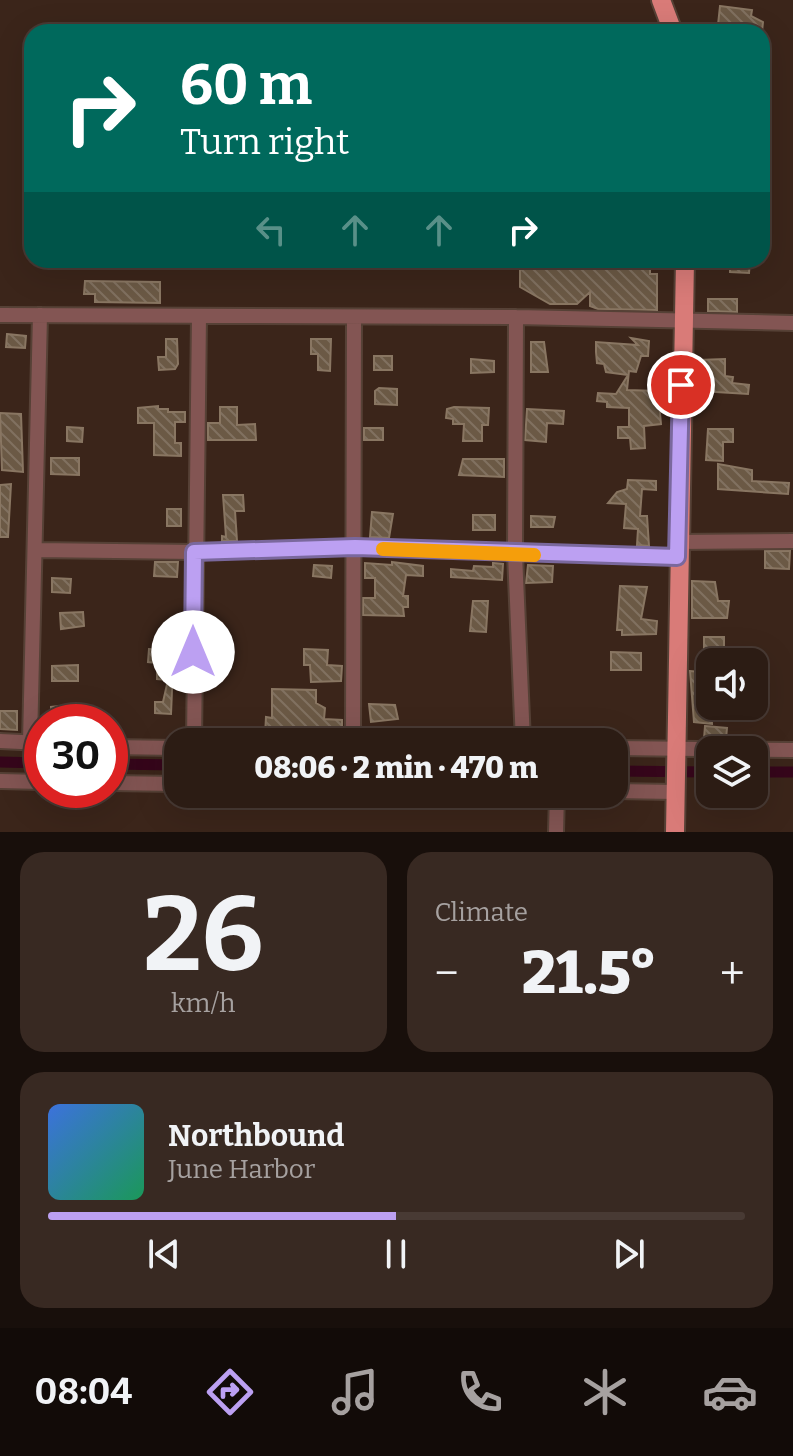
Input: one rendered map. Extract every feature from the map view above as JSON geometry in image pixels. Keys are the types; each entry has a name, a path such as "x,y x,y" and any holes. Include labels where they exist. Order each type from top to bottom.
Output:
{"main road":[{"path":"661,0 670,24"},
{"path":"675,832 677,550 685,268"}],"street":[{"path":"0,315 516,317 793,323"},
{"path":"36,704 40,315"},
{"path":"194,728 199,316"},
{"path":"353,728 354,317"},
{"path":"516,317 515,554 522,728"},
{"path":"36,550 194,552 355,547 515,554 677,550 793,541"},
{"path":"0,741 24,742"},
{"path":"128,747 164,748"},
{"path":"628,748 793,750"},
{"path":"0,781 24,782"},
{"path":"128,783 164,784"},
{"path":"628,791 675,792"},
{"path":"556,832 557,808"}],"building":[{"path":"720,6 752,10 751,16 763,22 763,24 718,24"},
{"path":"520,268 650,268 650,274 657,274 657,310 598,309 590,306 590,292 577,304 550,304 520,287"},
{"path":"730,268 749,268 749,273 730,272"},
{"path":"85,281 160,282 160,303 95,302 95,294 84,294"},
{"path":"708,299 737,299 737,312 708,311"},
{"path":"7,334 26,336 25,348 6,347"},
{"path":"631,338 649,341 648,356 641,356 636,372 629,371 627,390 658,391 661,424 644,426 645,448 631,449 630,438 618,438 618,427 629,427 629,408 607,407 607,402 597,401 598,393 616,394 628,375 606,372 604,364 597,363 596,342 638,345"},
{"path":"166,339 177,339 178,364 175,369 159,370 158,357 166,357"},
{"path":"311,339 331,339 330,371 318,370 318,354 311,354"},
{"path":"531,342 544,342 548,372 531,372"},
{"path":"374,356 392,356 392,370 374,370"},
{"path":"471,359 494,361 494,372 471,373"},
{"path":"725,359 725,376 733,377 732,383 749,385 748,394 700,391 698,360"},
{"path":"379,388 397,389 397,405 375,404 375,391"},
{"path":"158,406 158,409 168,409 168,412 185,412 185,422 175,422 175,443 181,443 181,456 154,455 154,423 138,423 138,408"},
{"path":"220,407 237,407 237,425 255,424 256,440 208,440 208,423 220,423"},
{"path":"489,408 488,425 482,425 482,441 463,441 464,424 453,424 453,419 446,418 447,409"},
{"path":"527,409 564,411 563,424 547,423 546,442 525,440"},
{"path":"0,413 21,414 23,472 2,470"},
{"path":"67,427 83,428 82,442 67,441"},
{"path":"364,428 383,428 383,440 364,440"},
{"path":"708,429 733,429 733,442 723,442 723,461 706,460"},
{"path":"51,458 79,458 79,475 51,474"},
{"path":"463,459 504,459 504,477 459,475"},
{"path":"718,464 752,470 752,481 789,483 788,494 718,489"},
{"path":"628,480 656,481 656,490 642,489 640,516 647,516 649,546 637,545 638,529 624,528 626,504 608,503 617,492 627,489"},
{"path":"11,484 8,537 0,537 0,485"},
{"path":"223,495 243,495 244,511 235,511 237,541 222,541 222,536 226,537"},
{"path":"167,509 181,509 181,526 167,526"},
{"path":"372,512 393,514 389,538 370,537"},
{"path":"473,515 495,515 495,530 473,530"},
{"path":"531,516 555,517 553,527 531,527"},
{"path":"765,551 790,551 789,569 765,568"},
{"path":"155,562 178,562 177,577 154,576"},
{"path":"392,562 423,566 423,576 406,575 403,596 408,596 408,607 403,607 404,616 363,615 363,598 375,598 375,578 365,578 365,563 392,565"},
{"path":"493,563 503,564 502,580 451,577 451,569 473,571 474,566 493,567"},
{"path":"314,565 332,566 331,578 313,576"},
{"path":"528,565 553,566 552,582 526,583"},
{"path":"52,578 71,579 70,593 52,592"},
{"path":"692,581 715,582 718,601 729,601 727,618 692,618"},
{"path":"620,586 647,587 641,619 657,621 656,634 622,635 622,630 617,630"},
{"path":"473,601 488,601 486,632 470,631"},
{"path":"83,612 84,626 61,629 60,613"},
{"path":"205,632 227,633 226,647 208,647"},
{"path":"704,637 724,637 724,648 704,648"},
{"path":"149,649 170,651 169,667 173,667 171,714 155,713 155,702 163,702 168,680 157,679 157,663 148,662"},
{"path":"304,649 328,650 327,665 342,666 341,681 311,682 310,665 304,665"},
{"path":"611,652 641,653 641,670 611,670"},
{"path":"78,665 78,681 52,681 52,666"},
{"path":"690,671 696,672 696,720 712,720 712,724 694,722"},
{"path":"272,689 316,690 316,703 325,708 324,719 342,720 342,728 265,728 266,717 272,718"},
{"path":"369,704 395,705 398,719 371,722"},
{"path":"0,711 17,711 17,730 0,729"},
{"path":"705,726 727,728 726,736 704,736"}],"waterway":[{"path":"0,762 24,763"},
{"path":"128,764 164,765"},
{"path":"628,771 696,772"},
{"path":"768,772 793,772"}],"slow traffic":[{"path":"383,549 534,555"}],"route":[{"path":"193,652 194,552 355,547 677,557 681,385"}]}
